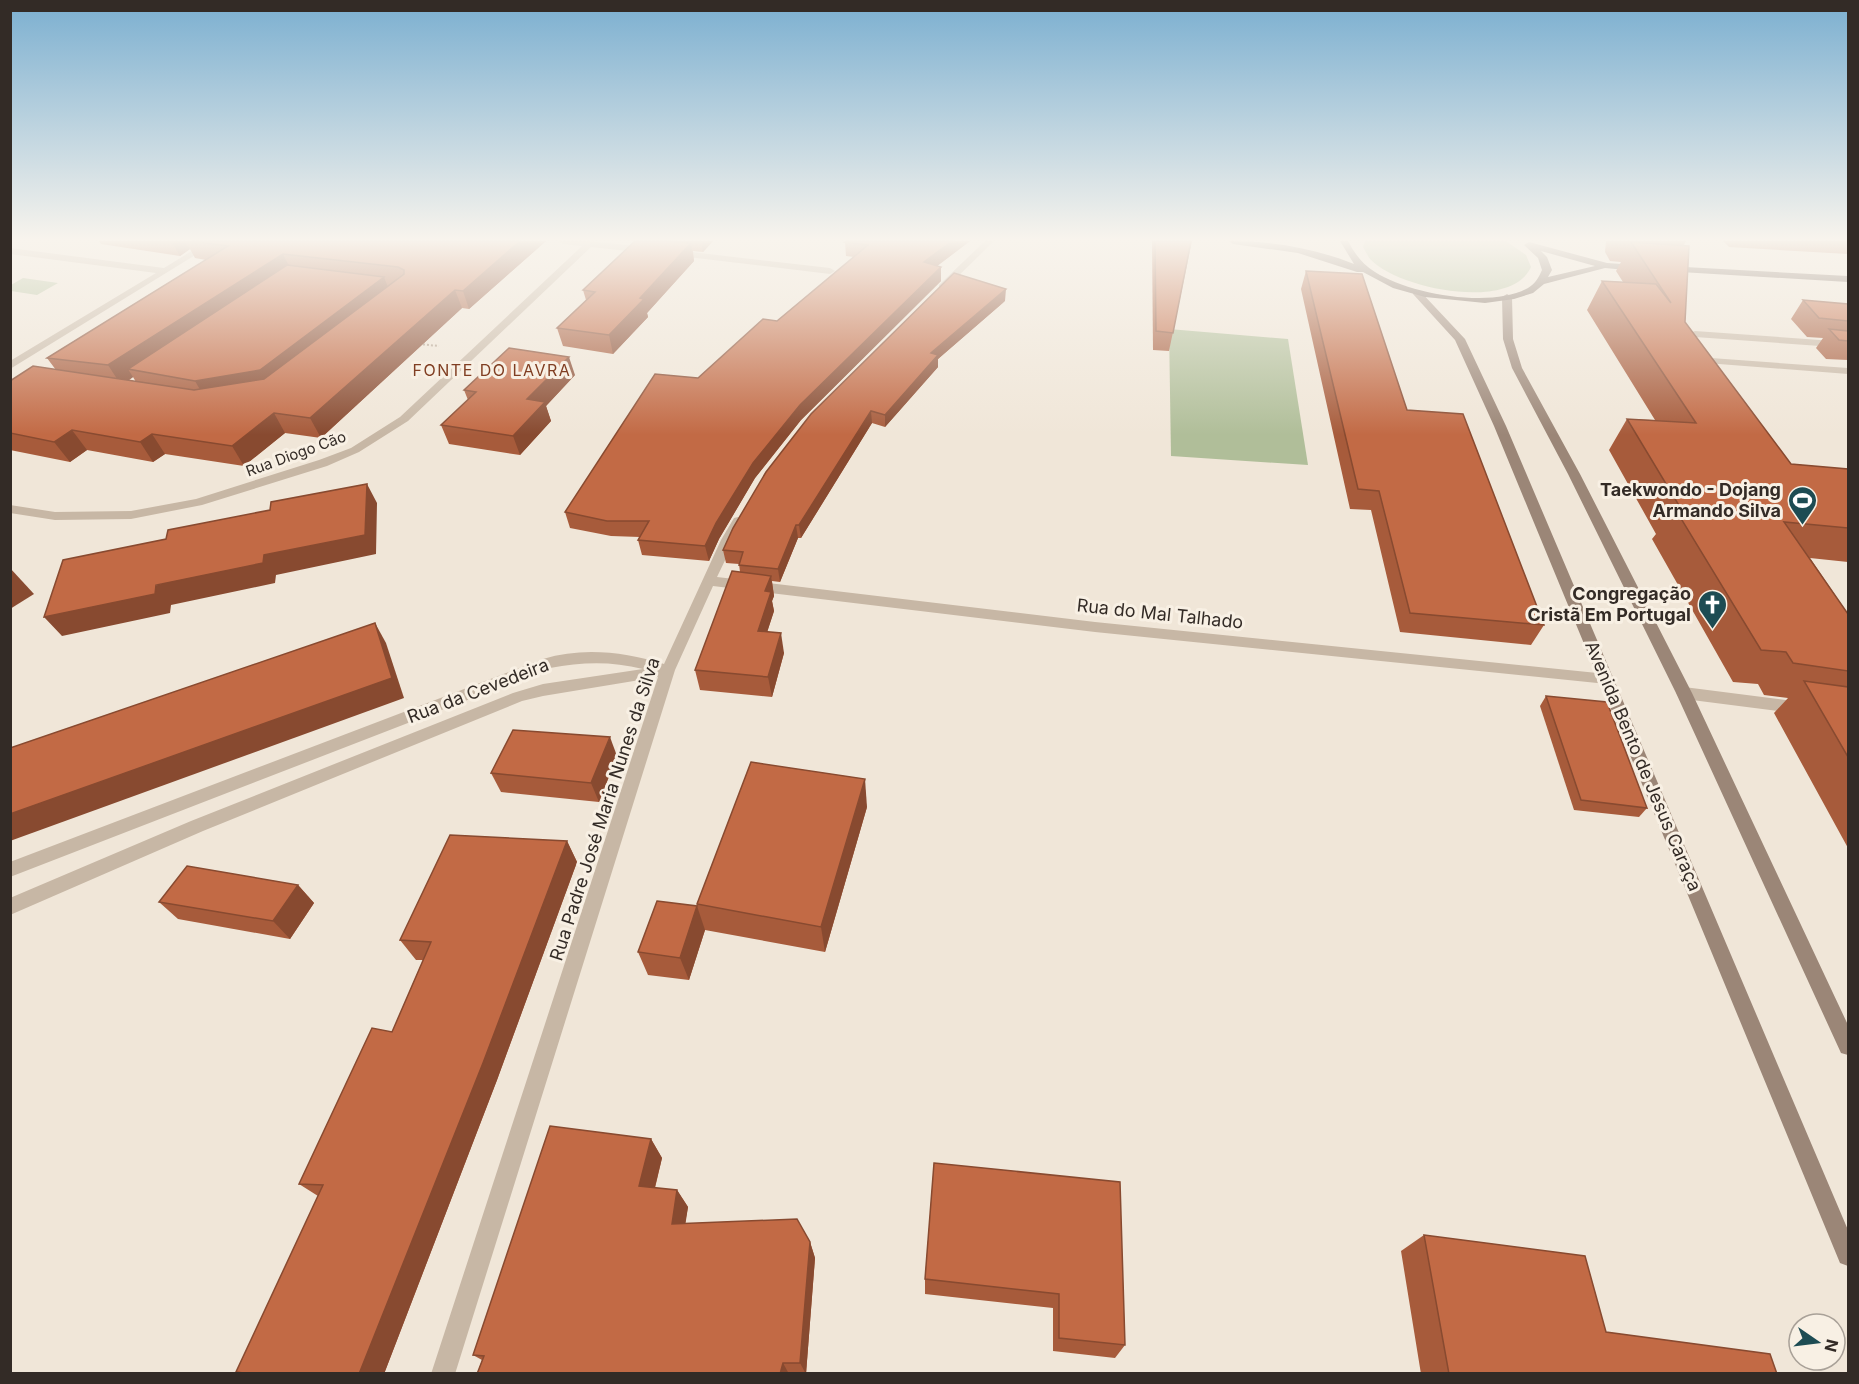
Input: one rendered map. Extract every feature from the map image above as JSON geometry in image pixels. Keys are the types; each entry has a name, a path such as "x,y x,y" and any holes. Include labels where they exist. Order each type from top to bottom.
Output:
{"main road":[{"name":"Avenida Bento de Jesus Caraça","path":"1429,306 1460,339 1500,426 1848,1255"},
{"path":"1507,306 1508,339 1517,368 1574,474 1684,693 1848,1047"}],"street":[{"path":"12,364 109,306"},
{"name":"Rua Diogo Cão","path":"10,509 55,516 130,515 198,502 323,463 355,450 404,419 524,306"},
{"path":"1848,345 1695,334 1681,338 1693,356 1710,361 1848,371"},
{"name":"Rua Padre José Maria Nunes da Silva","path":"443,1374 668,670 728,540 744,511"},
{"name":"Rua do Mal Talhado","path":"711,581 1095,627 1607,679"},
{"name":"Rua da Cevedeira","path":"10,870 548,663 581,657 608,656 668,670"},
{"name":"Rua da Cevedeira","path":"12,907 197,826 518,697 543,690 668,670"},
{"path":"1684,693 1813,709"}],"path":[{"path":"411,342 476,351"}],"green space":[{"path":"1169,329 1288,339 1308,465 1171,456"}],"building":[{"path":"132,306 202,306 108,365 47,358"},
{"path":"225,306 346,306 260,370 195,381 128,369"},
{"path":"362,306 437,306 310,418 274,413 232,446 152,434 140,442 72,430 54,442 10,433 10,381 33,366 194,390 264,379"},
{"path":"581,306 638,306 609,335 557,328"},
{"path":"795,306 902,306 800,405 753,463 716,523 705,546 638,540 649,521 607,521 565,512 655,374 698,378 763,319 777,321"},
{"path":"921,306 987,306 931,353 938,355 885,415 871,411 799,525 796,525 778,569 739,565 743,552 723,550 733,528 766,472 811,414"},
{"path":"1156,306 1178,306 1173,333 1156,331"},
{"path":"1314,306 1372,306 1407,410 1463,414 1544,625 1410,613 1379,491 1358,489"},
{"path":"1618,306 1686,306 1685,322 1791,464 1848,469 1848,528 1784,522 1848,614 1848,671 1793,663 1786,652 1761,650 1674,507 1680,507 1627,419 1696,423"},
{"path":"1808,306 1848,306 1848,321 1819,318"},
{"path":"1829,329 1848,331 1848,341 1839,340"},
{"path":"509,348 569,357 527,399 545,402 513,436 441,425 476,392 464,390"},
{"path":"367,484 365,535 264,555 263,563 156,585 155,594 44,617 63,560 166,539 168,530 270,510 271,502"},
{"path":"732,571 771,576 765,591 771,592 758,631 781,633 768,677 695,670"},
{"path":"375,623 392,678 10,814 10,748"},
{"path":"1804,681 1848,687 1848,757"},
{"path":"1546,696 1607,702 1647,808 1581,800"},
{"path":"513,730 610,737 591,783 491,773"},
{"path":"751,762 865,779 821,927 697,904"},
{"path":"450,835 567,841 483,1063 359,1374 236,1372 323,1185 299,1184 372,1028 392,1032 431,942 400,940"},
{"path":"187,866 298,885 273,921 159,902"},
{"path":"657,901 697,906 680,958 638,952"},
{"path":"550,1126 651,1139 639,1186 677,1190 672,1224 797,1219 810,1242 800,1363 783,1363 780,1374 477,1374 484,1356 473,1355"},
{"path":"934,1163 1120,1182 1125,1345 1059,1338 1059,1294 925,1279"},
{"path":"1424,1235 1585,1256 1606,1332 1770,1354 1777,1374 1449,1374"}],"place":[{"name":"Taekwondo - Dojang Armando Silva","path":"1802,526"},
{"name":"Congregação Cristã Em Portugal","path":"1712,630"}],"district":[{"name":"FONTE DO LAVRA","path":"492,370"}]}
